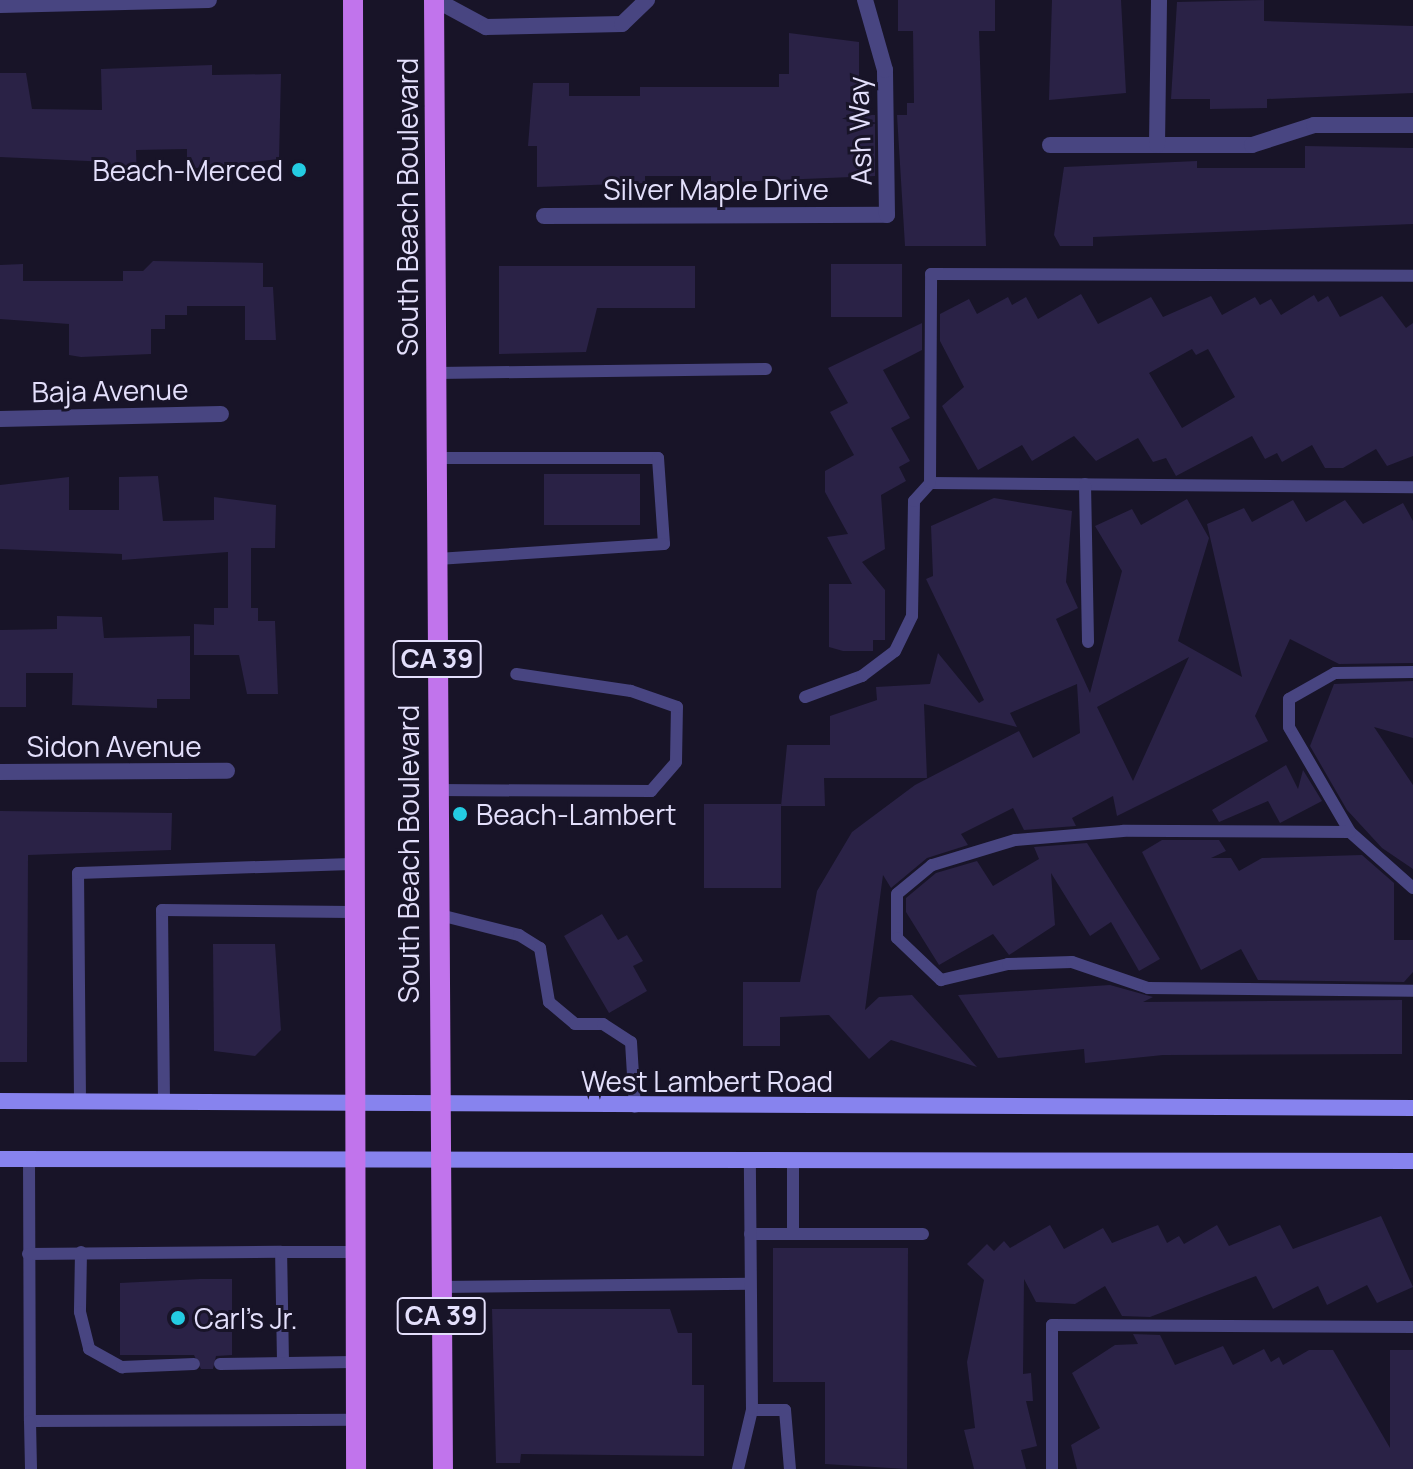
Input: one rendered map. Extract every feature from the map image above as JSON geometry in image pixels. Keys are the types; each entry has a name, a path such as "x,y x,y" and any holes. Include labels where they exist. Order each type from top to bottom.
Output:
{"main road":[{"name":"South Beach Boulevard","path":"353,0 351,1103 356,1469"},
{"name":"South Beach Boulevard","path":"435,0 435,1104 443,1469"},
{"name":"West Lambert Road","path":"0,1101 635,1107 1413,1108"},
{"path":"0,1159 750,1165 1413,1161"}],"street":[{"path":"0,5 209,0"},
{"path":"435,0 486,27 622,24 644,0"},
{"name":"Ash Way","path":"865,0 885,70 887,215"},
{"path":"1157,145 1159,0"},
{"path":"1050,145 1252,145 1314,125 1413,125"},
{"name":"Silver Maple Drive","path":"544,216 887,215"},
{"name":"Baja Avenue","path":"0,419 221,414"},
{"name":"Sidon Avenue","path":"0,772 227,771"}],"lane":[{"path":"805,697 862,676 895,651 912,616 914,501 930,483 931,274 1413,276"},
{"path":"437,373 766,369"},
{"path":"437,458 658,458 664,544 437,559"},
{"path":"930,483 1413,487"},
{"path":"1085,484 1088,642"},
{"path":"1413,672 1335,673 1289,699 1295,741 1350,832 1413,888"},
{"path":"437,790 651,791 676,762 677,707 631,691 516,674"},
{"path":"1350,832 1123,831 1015,840 932,865 897,894 897,938 941,980 1008,964 1072,962 1148,988 1413,991"},
{"path":"80,1100 78,873 351,864"},
{"path":"164,1101 162,910 351,912"},
{"path":"436,914 519,935 540,948 549,1002 575,1024 603,1024 631,1042 635,1107"},
{"path":"29,1159 31,1469"},
{"path":"738,1469 752,1410 750,1165"},
{"path":"793,1165 793,1234"},
{"path":"750,1234 923,1234"},
{"path":"81,1252 80,1312 89,1349 122,1367 194,1364"},
{"path":"281,1252 283,1362"},
{"path":"28,1254 353,1252"},
{"path":"440,1287 750,1284"},
{"path":"1052,1469 1052,1325 1413,1327"},
{"path":"220,1364 353,1362"},
{"path":"752,1410 785,1410 790,1469"},
{"path":"30,1421 355,1420"}],"building":[{"path":"898,0 995,0 995,31 979,31 986,246 905,246 897,115 907,115 907,103 914,103 913,31 898,31"},
{"path":"1052,0 1121,0 1126,93 1049,100"},
{"path":"1264,0 1264,21 1413,26 1413,93 1267,99 1267,108 1210,109 1210,99 1171,99 1177,2"},
{"path":"789,33 859,42 859,114 875,115 875,176 711,183 711,176 645,176 645,183 537,187 537,146 528,146 533,83 569,83 569,96 640,96 640,87 779,87 779,74 789,74"},
{"path":"212,65 212,75 281,74 279,159 187,169 187,149 136,150 137,181 109,182 109,162 0,157 0,73 26,73 32,109 102,110 101,69"},
{"path":"1305,146 1413,148 1413,224 1093,237 1093,246 1060,246 1054,235 1064,167 1197,161 1197,168 1305,168"},
{"path":"153,261 263,263 263,287 273,287 276,340 245,340 245,306 187,306 187,315 165,315 165,329 151,329 151,354 81,357 69,355 69,324 0,319 0,265 23,264 23,281 123,281 123,271 143,271"},
{"path":"831,264 902,264 902,317 831,317"},
{"path":"499,266 695,266 695,308 597,308 586,352 499,354"},
{"path":"1081,294 1098,324 1151,297 1163,317 1211,296 1222,315 1255,297 1260,305 1271,299 1281,315 1314,295 1318,302 1328,296 1340,317 1382,296 1406,328 1413,323 1413,456 1387,466 1376,449 1343,468 1325,468 1312,445 1282,462 1277,453 1265,459 1252,436 1176,476 1166,458 1153,462 1138,438 1096,461 1074,436 1032,461 1022,445 978,470 942,406 964,387 940,341 940,314 969,299 977,314 1008,297 1012,305 1026,297 1038,319","holes":["1192,349 1196,355 1208,349 1235,397 1182,428 1149,373"]},
{"path":"922,323 922,350 883,370 910,418 891,428 910,461 899,467 906,481 881,495 885,549 862,562 885,590 885,640 873,640 873,651 843,651 829,647 829,584 852,584 827,537 848,534 825,492 825,471 854,455 830,412 848,403 828,368"},
{"path":"544,474 640,474 640,525 544,525"},
{"path":"158,476 163,521 214,520 214,497 276,505 275,548 251,548 251,608 258,608 258,621 275,621 278,694 247,694 239,655 194,655 194,624 214,625 214,608 228,608 228,552 122,560 122,554 0,549 0,485 69,477 69,510 119,510 119,477"},
{"path":"994,498 1072,511 1066,582 1078,608 1056,619 1090,693 1122,571 1095,526 1132,509 1141,525 1187,499 1209,538 1178,641 1242,677 1207,524 1244,508 1252,522 1293,500 1306,522 1345,500 1363,524 1403,503 1413,521 1413,663 1339,664 1290,639 1255,716 1268,741 1117,816 1113,796 1072,818 1076,826 1024,830 1013,808 961,834 968,845 927,858 891,888 883,875 865,1010 879,997 912,995 977,1067 891,1040 869,1059 829,1015 780,1017 780,1046 743,1046 743,982 800,982 817,891 852,832 915,785 1019,731 1033,758 1080,733 1077,684 1010,713 1017,727 924,704 927,778 824,778 825,806 781,806 787,745 830,745 830,716 877,700 876,687 930,684 938,653 979,703 984,700 926,579 933,576 931,526","holes":["1189,657 1133,781 1097,707"]},
{"path":"57,616 102,617 104,638 190,636 190,699 157,699 157,708 72,705 73,673 26,673 26,707 0,707 0,630 57,629"},
{"path":"1413,681 1413,738 1374,727 1413,785 1413,869 1382,848 1347,810 1310,746 1334,684"},
{"path":"1286,765 1298,789 1303,770 1322,801 1280,823 1268,801 1219,822 1212,810"},
{"path":"704,804 781,804 781,888 704,888"},
{"path":"0,811 172,813 171,850 28,855 27,1062 0,1062"},
{"path":"1162,840 1219,840 1226,851 1211,858 1231,858 1239,871 1262,858 1362,855 1394,883 1394,940 1413,940 1413,972 1404,982 1258,980 1241,949 1201,970 1142,852"},
{"path":"1087,843 1160,959 1139,971 1111,922 1090,936 1051,873 1055,925 1009,955 993,934 939,965 906,912 906,898 936,873 977,861 993,886 1039,859 1034,847"},
{"path":"602,914 618,940 627,935 643,961 633,966 647,991 609,1013 564,936"},
{"path":"213,944 275,944 281,1030 255,1056 214,1051"},
{"path":"1110,985 1153,997 1143,1002 1402,1000 1402,1054 1163,1055 1085,1063 1084,1049 998,1058 958,995"},
{"path":"1381,1216 1413,1287 1377,1303 1367,1285 1327,1305 1318,1286 1273,1309 1256,1276 1150,1317 1122,1316 1105,1286 1075,1304 1036,1302 1024,1279 1023,1374 1031,1373 1033,1401 1026,1401 1037,1446 1021,1450 1026,1469 974,1469 964,1430 975,1428 967,1362 984,1280 967,1264 987,1244 994,1251 1004,1241 1010,1248 1050,1225 1064,1249 1103,1228 1112,1243 1158,1225 1167,1243 1179,1236 1184,1244 1217,1225 1229,1246 1280,1225 1293,1249"},
{"path":"773,1248 908,1248 907,1469 825,1464 825,1382 773,1382"},
{"path":"232,1279 232,1355 216,1356 213,1369 201,1369 194,1355 120,1355 120,1283"},
{"path":"492,1309 670,1309 678,1333 692,1333 692,1385 704,1385 704,1456 521,1454 520,1463 496,1463"},
{"path":"1133,1334 1160,1335 1175,1365 1223,1346 1233,1365 1264,1349 1271,1362 1279,1357 1283,1365 1309,1350 1333,1350 1390,1448 1390,1350 1413,1350 1413,1469 1077,1469 1071,1445 1100,1428 1072,1373 1115,1345 1138,1344"}],"place":[{"name":"Beach-Merced","path":"299,170"},
{"name":"Beach-Lambert","path":"460,814"},
{"name":"Carl's Jr.","path":"178,1318"}]}
